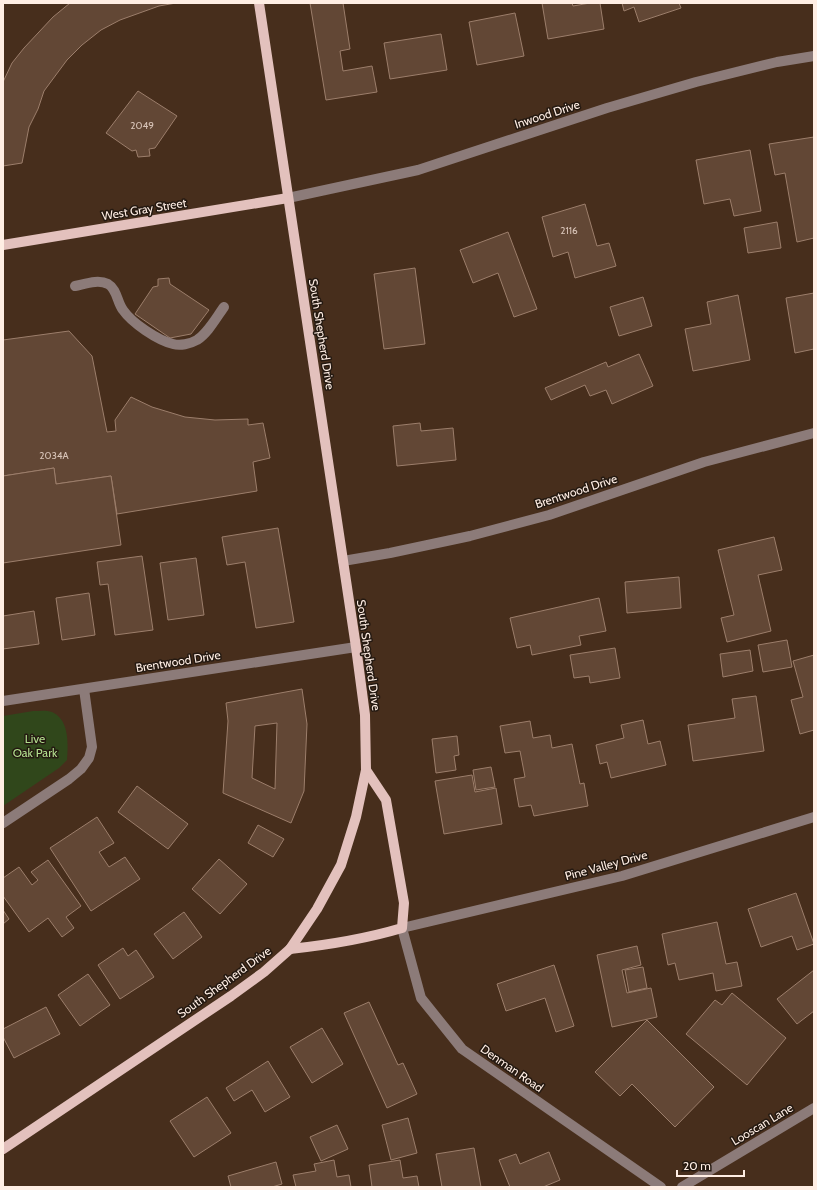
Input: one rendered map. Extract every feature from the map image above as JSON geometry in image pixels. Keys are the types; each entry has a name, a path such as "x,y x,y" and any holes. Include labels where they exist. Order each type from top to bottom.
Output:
{"main road":[{"name":"South Shepherd Drive","path":"3,1149 231,996 264,972 290,949 317,910 341,865 356,817 366,770 365,715 259,3"},
{"name":"West Gray Street","path":"3,245 288,198"},
{"path":"290,949 319,946 402,928 404,903 386,800 366,770"}],"street":[{"name":"Inwood Drive","path":"288,198 418,170 607,108 696,82 777,62 814,56"},
{"path":"75,286 101,281 110,285 114,290 120,306 128,316 152,334 175,345 186,344 198,340 224,307"},
{"name":"Brentwood Drive","path":"343,561 390,553 470,536 549,515 704,462 814,433"},
{"name":"Brentwood Drive","path":"3,701 356,647"},
{"path":"3,823 69,779 81,769 89,758 92,747 84,688"},
{"name":"Pine Valley Drive","path":"402,928 622,876 814,817"},
{"name":"Denman Road","path":"402,928 421,998 462,1049 661,1187"},
{"name":"Looscan Lane","path":"682,1187 814,1108"}],"green space":[{"name":"Live Oak Park","path":"33,711 52,712 62,721 67,733 67,760 59,768 3,806 3,716"}],"building":[{"path":"70,3 176,3 159,6 120,20 101,30 82,45 67,60 44,91 38,109 29,127 22,163 3,166 3,82 12,63 24,48 53,17"},
{"path":"310,3 343,3 350,49 340,51 343,71 372,66 377,92 326,100"},
{"path":"542,3 572,3 573,6 600,3 604,29 548,39"},
{"path":"622,3 679,3 681,8 639,22 634,7 624,11"},
{"path":"515,13 524,56 477,65 469,22"},
{"path":"441,34 447,70 390,79 384,43"},
{"path":"138,91 177,116 155,148 149,149 150,156 138,157 136,150 132,151 106,133"},
{"path":"814,137 814,238 797,242 785,173 775,175 769,144"},
{"path":"750,150 761,211 734,216 730,199 704,204 696,160"},
{"path":"585,204 597,246 609,243 616,266 575,278 568,252 553,257 542,217"},
{"path":"777,222 781,248 748,253 744,228"},
{"path":"508,232 537,309 514,317 498,273 473,283 460,250"},
{"path":"415,268 425,344 384,349 374,274"},
{"path":"169,278 170,284 209,310 191,334 170,338 135,314 153,287 158,286 158,279"},
{"path":"814,293 814,349 795,353 786,298"},
{"path":"738,295 750,360 693,371 685,329 711,324 707,302"},
{"path":"643,297 652,326 619,336 610,307"},
{"path":"69,331 92,356 107,432 116,431 115,420 131,397 152,407 185,417 215,420 248,419 248,425 263,423 270,458 253,462 257,491 117,514 111,476 56,484 54,468 3,476 3,340"},
{"path":"639,354 653,386 612,404 606,390 590,396 585,385 551,400 545,388 606,362 608,367"},
{"path":"420,423 421,431 453,428 456,460 397,466 393,426"},
{"path":"54,468 56,484 111,476 121,545 3,563 3,476"},
{"path":"278,528 294,622 256,628 245,562 227,565 222,537"},
{"path":"774,537 782,570 758,575 771,631 727,642 721,618 734,615 718,550"},
{"path":"142,556 153,630 115,635 108,584 100,585 97,562"},
{"path":"196,558 204,615 168,620 160,563"},
{"path":"679,577 681,608 627,613 625,582"},
{"path":"89,593 95,635 62,640 56,598"},
{"path":"599,598 606,631 579,636 581,645 532,655 530,645 517,648 510,618"},
{"path":"34,611 39,644 3,649 3,616"},
{"path":"787,640 792,667 763,672 758,645"},
{"path":"615,648 620,678 590,683 589,676 574,678 570,655"},
{"path":"750,650 753,671 723,677 720,654"},
{"path":"814,655 814,730 800,734 791,700 803,697 793,661"},
{"path":"302,689 307,724 304,791 291,823 223,793 228,721 226,703","holes":["277,723 275,789 252,778 255,726"]},
{"path":"756,696 764,751 693,761 688,725 735,718 732,699"},
{"path":"643,720 648,744 660,741 666,765 611,778 607,762 600,764 596,745 624,738 621,725"},
{"path":"530,721 533,738 550,735 552,748 572,744 580,784 584,783 588,806 534,816 531,805 519,807 514,779 525,777 520,751 505,753 500,726"},
{"path":"457,736 459,755 454,756 456,770 436,773 432,739"},
{"path":"491,767 495,787 476,790 473,770"},
{"path":"472,775 475,792 496,788 502,824 444,834 435,781"},
{"path":"137,786 188,824 168,849 118,812"},
{"path":"97,817 114,843 99,852 109,867 125,857 140,879 91,911 50,848"},
{"path":"258,825 284,839 273,857 248,843"},
{"path":"219,859 247,884 220,914 192,889"},
{"path":"48,860 81,906 66,917 74,928 62,937 48,918 29,932 3,896 3,878 19,867 32,885 38,880 31,872"},
{"path":"796,893 814,944 797,950 792,936 761,947 748,909"},
{"path":"3,910 9,919 3,924"},
{"path":"184,912 202,937 173,959 154,934"},
{"path":"717,922 726,964 737,962 742,986 716,991 713,973 679,980 675,963 668,965 662,934"},
{"path":"637,946 641,965 622,970 627,993 651,988 657,1017 612,1027 597,955"},
{"path":"123,948 128,956 136,950 154,977 120,999 98,965"},
{"path":"554,965 574,1026 556,1032 545,998 506,1011 497,984"},
{"path":"643,967 647,988 629,992 625,970"},
{"path":"814,970 814,1011 797,1024 777,999"},
{"path":"88,974 110,1005 80,1026 58,995"},
{"path":"732,993 786,1038 747,1085 686,1034 715,1000 722,1005"},
{"path":"369,1002 398,1065 403,1063 417,1094 387,1108 344,1013"},
{"path":"46,1007 60,1034 14,1058 3,1037 3,1029"},
{"path":"647,1020 714,1087 675,1127 632,1084 620,1096 595,1072"},
{"path":"322,1028 343,1064 312,1083 290,1047"},
{"path":"268,1061 290,1097 265,1112 252,1090 234,1101 226,1088"},
{"path":"207,1097 231,1133 194,1157 170,1121"},
{"path":"408,1118 417,1153 391,1160 382,1125"},
{"path":"337,1125 348,1149 321,1161 310,1137"},
{"path":"474,1148 481,1187 442,1187 436,1154"},
{"path":"549,1152 560,1180 543,1187 510,1187 499,1160 516,1154 520,1164"},
{"path":"334,1160 337,1177 349,1175 351,1187 296,1187 293,1175 316,1171 314,1164"},
{"path":"400,1160 403,1178 417,1176 419,1187 372,1187 369,1165"},
{"path":"276,1162 282,1184 272,1187 231,1187 228,1176"}]}
